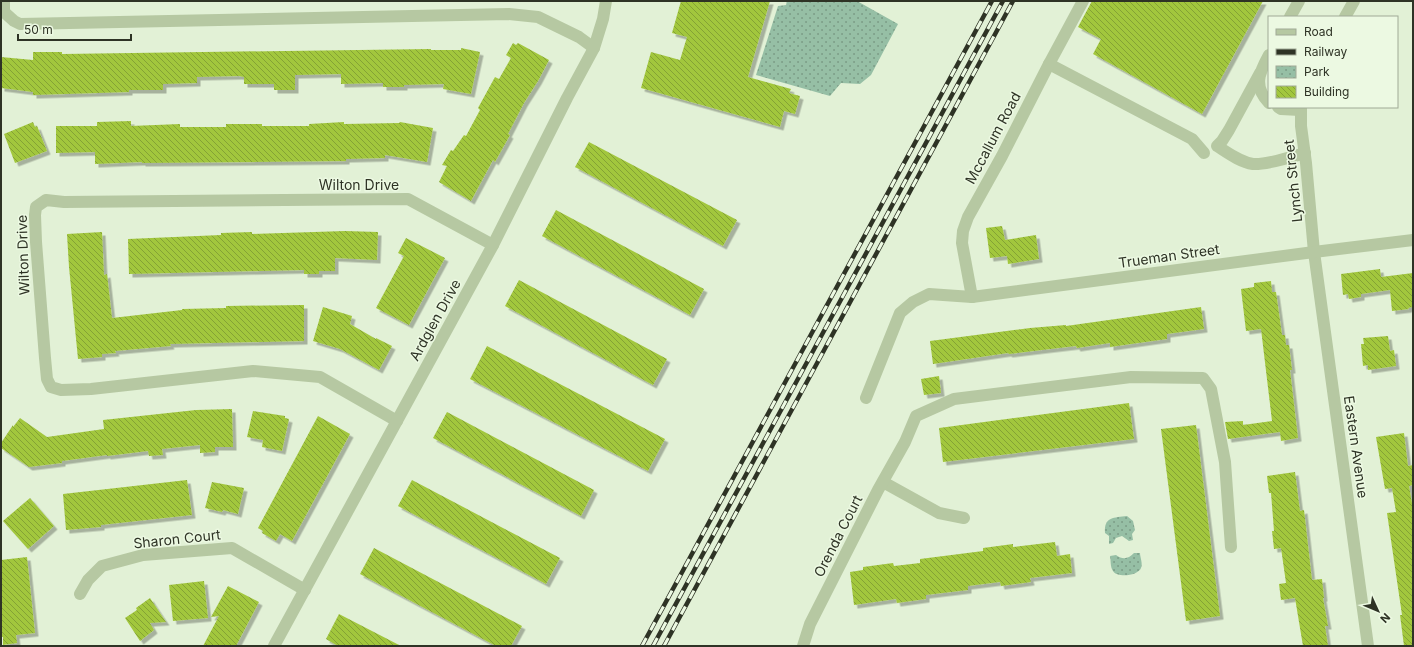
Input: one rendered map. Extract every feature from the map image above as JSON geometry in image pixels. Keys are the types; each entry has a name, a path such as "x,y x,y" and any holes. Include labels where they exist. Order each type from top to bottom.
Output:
{"street":[{"path":"4,1 4,12 20,24 509,14 538,17 579,37 594,48"},
{"name":"Ardglen Drive","path":"274,646 493,245 567,98 594,48 603,19 606,1"},
{"name":"Mccallum Road","path":"972,297 962,243 968,217 1006,150 1049,64 1083,1"},
{"path":"1291,16 1299,1"},
{"path":"1346,16 1354,1"},
{"path":"1268,57 1229,130 1217,146 1236,158 1254,164 1270,162 1305,153"},
{"path":"1049,64 1192,139 1204,152"},
{"path":"1260,73 1260,90 1268,102"},
{"path":"1280,108 1301,109"},
{"name":"Lynch Street","path":"1301,109 1314,252"},
{"name":"Wilton Drive","path":"397,420 320,377 253,371 91,389 61,390 51,387 47,379 45,358 36,242 36,207 46,200 64,202 408,199 493,245"},
{"name":"Trueman Street","path":"866,398 900,313 913,302 929,294 972,297 1413,240"},
{"name":"Eastern Avenue","path":"1314,252 1368,646"},
{"name":"Orenda Court","path":"803,646 810,624 905,442 916,416 954,399 1131,377 1203,378 1210,389 1225,462 1231,546"},
{"path":"883,482 939,513 964,518"},
{"name":"Sharon Court","path":"80,594 88,580 102,566 143,555 232,548 305,590"}],"green space":[{"path":"787,1 857,1 898,24 871,75 860,84 841,83 830,96 756,75 778,6 786,5"},
{"path":"1127,516 1133,521 1135,530 1132,534 1133,540 1129,541 1122,536 1116,538 1113,543 1109,544 1109,536 1105,533 1106,523 1114,518"},
{"path":"1134,553 1140,553 1142,565 1139,571 1127,575 1119,575 1113,571 1110,556 1116,555 1121,558 1125,558 1130,557"}],"building":[{"path":"681,1 770,1 748,77 791,89 789,93 800,96 795,114 784,111 780,127 641,88 651,52 680,60 687,37 672,33"},
{"path":"1092,1 1263,1 1202,114 1093,54 1101,39 1078,27"},
{"path":"513,43 516,45 518,43 549,60 524,103 508,134 510,135 495,162 493,160 471,201 439,182 447,166 442,165 451,150 453,151 464,135 466,136 480,110 478,108 495,77 499,79 511,58 506,55"},
{"path":"461,48 480,52 471,94 443,89 444,84 383,87 383,83 341,84 341,74 295,75 295,90 274,90 274,84 244,84 244,77 239,76 197,77 197,83 163,84 163,90 129,90 129,92 33,95 33,92 1,88 1,57 33,60 33,52 62,52 62,54 431,49 461,50"},
{"path":"131,121 131,126 180,124 180,127 226,127 226,124 309,126 309,124 344,122 344,124 400,122 433,128 427,162 385,155 385,158 346,159 346,161 142,162 95,164 95,152 56,153 56,126 97,126 97,122"},
{"path":"33,122 35,127 37,126 47,151 15,163 4,134"},
{"path":"589,142 737,220 723,246 575,167"},
{"path":"556,210 704,289 690,315 542,236"},
{"path":"1002,226 1005,240 1036,235 1039,259 1008,264 1007,256 990,258 986,228"},
{"path":"345,231 378,232 377,260 335,258 335,271 319,271 319,274 304,274 304,270 129,274 128,239 221,235 221,233 252,232 252,234"},
{"path":"102,232 104,275 107,274 112,318 182,309 226,308 226,306 304,305 304,341 170,344 171,346 115,351 116,353 102,354 102,357 78,359 67,234"},
{"path":"406,238 445,258 409,325 376,308 404,256 398,253"},
{"path":"1380,269 1381,277 1413,273 1413,307 1408,308 1409,309 1392,311 1390,290 1361,294 1361,297 1349,299 1348,294 1343,295 1341,274"},
{"path":"519,280 667,359 653,385 505,306"},
{"path":"1271,281 1272,292 1276,292 1282,335 1285,335 1286,345 1289,345 1292,370 1290,370 1298,438 1281,441 1280,432 1228,439 1225,422 1243,421 1243,425 1272,421 1261,329 1246,331 1241,289 1254,287 1254,283"},
{"path":"323,307 352,316 350,324 376,339 392,346 379,370 340,349 313,341"},
{"path":"1201,307 1204,329 1167,334 1167,339 1110,347 1110,343 1077,348 1076,346 1008,353 933,364 930,341 1030,328 1066,326"},
{"path":"1388,336 1390,351 1394,350 1396,366 1368,370 1368,365 1363,366 1361,344 1364,344 1363,338"},
{"path":"487,346 665,439 648,471 470,379"},
{"path":"939,376 941,393 924,395 921,379"},
{"path":"1129,403 1134,439 943,462 939,428"},
{"path":"232,409 233,447 215,447 215,452 200,453 200,445 162,449 163,455 149,456 148,451 62,461 62,463 29,467 1,448 1,443 13,425 13,427 20,418 47,437 104,429 103,420 196,410"},
{"path":"253,411 285,416 285,418 289,419 282,451 262,447 263,440 247,437"},
{"path":"447,412 594,490 581,516 433,438"},
{"path":"318,416 350,434 292,541 280,534 276,541 262,533 263,531 258,528"},
{"path":"1196,425 1220,616 1186,621 1161,429"},
{"path":"1404,433 1408,466 1413,465 1413,485 1409,486 1413,509 1413,646 1404,646 1400,615 1402,615 1387,513 1396,512 1392,488 1385,489 1376,437"},
{"path":"1295,472 1300,511 1304,510 1312,580 1322,579 1323,598 1328,626 1325,626 1328,646 1303,646 1295,598 1281,600 1279,584 1286,583 1281,548 1274,549 1271,493 1269,493 1267,476"},
{"path":"187,480 192,515 66,530 63,494"},
{"path":"412,480 560,558 546,584 398,506"},
{"path":"212,482 244,488 238,514 223,510 222,512 205,508"},
{"path":"30,498 54,526 28,549 3,521"},
{"path":"1055,542 1057,556 1070,554 1072,573 1030,578 1031,582 1001,586 1000,582 968,586 968,590 926,595 926,599 897,603 896,599 854,605 850,572 863,570 863,567 893,563 894,566 920,563 920,559 983,551 983,548 1013,544 1013,547"},
{"path":"374,548 522,626 511,646 496,646 360,574"},
{"path":"27,557 35,633 16,635 17,643 3,645 3,637 1,637 1,560"},
{"path":"204,581 208,618 173,621 169,585"},
{"path":"228,586 259,602 236,646 203,646 219,616 211,617"},
{"path":"150,598 166,622 150,623 154,630 140,641 125,618 137,610 136,608"},
{"path":"339,614 401,646 338,646 326,639"}],"railway":[{"path":"642,646 992,1"},
{"path":"653,646 1003,1"},
{"path":"664,646 1013,1"}]}
